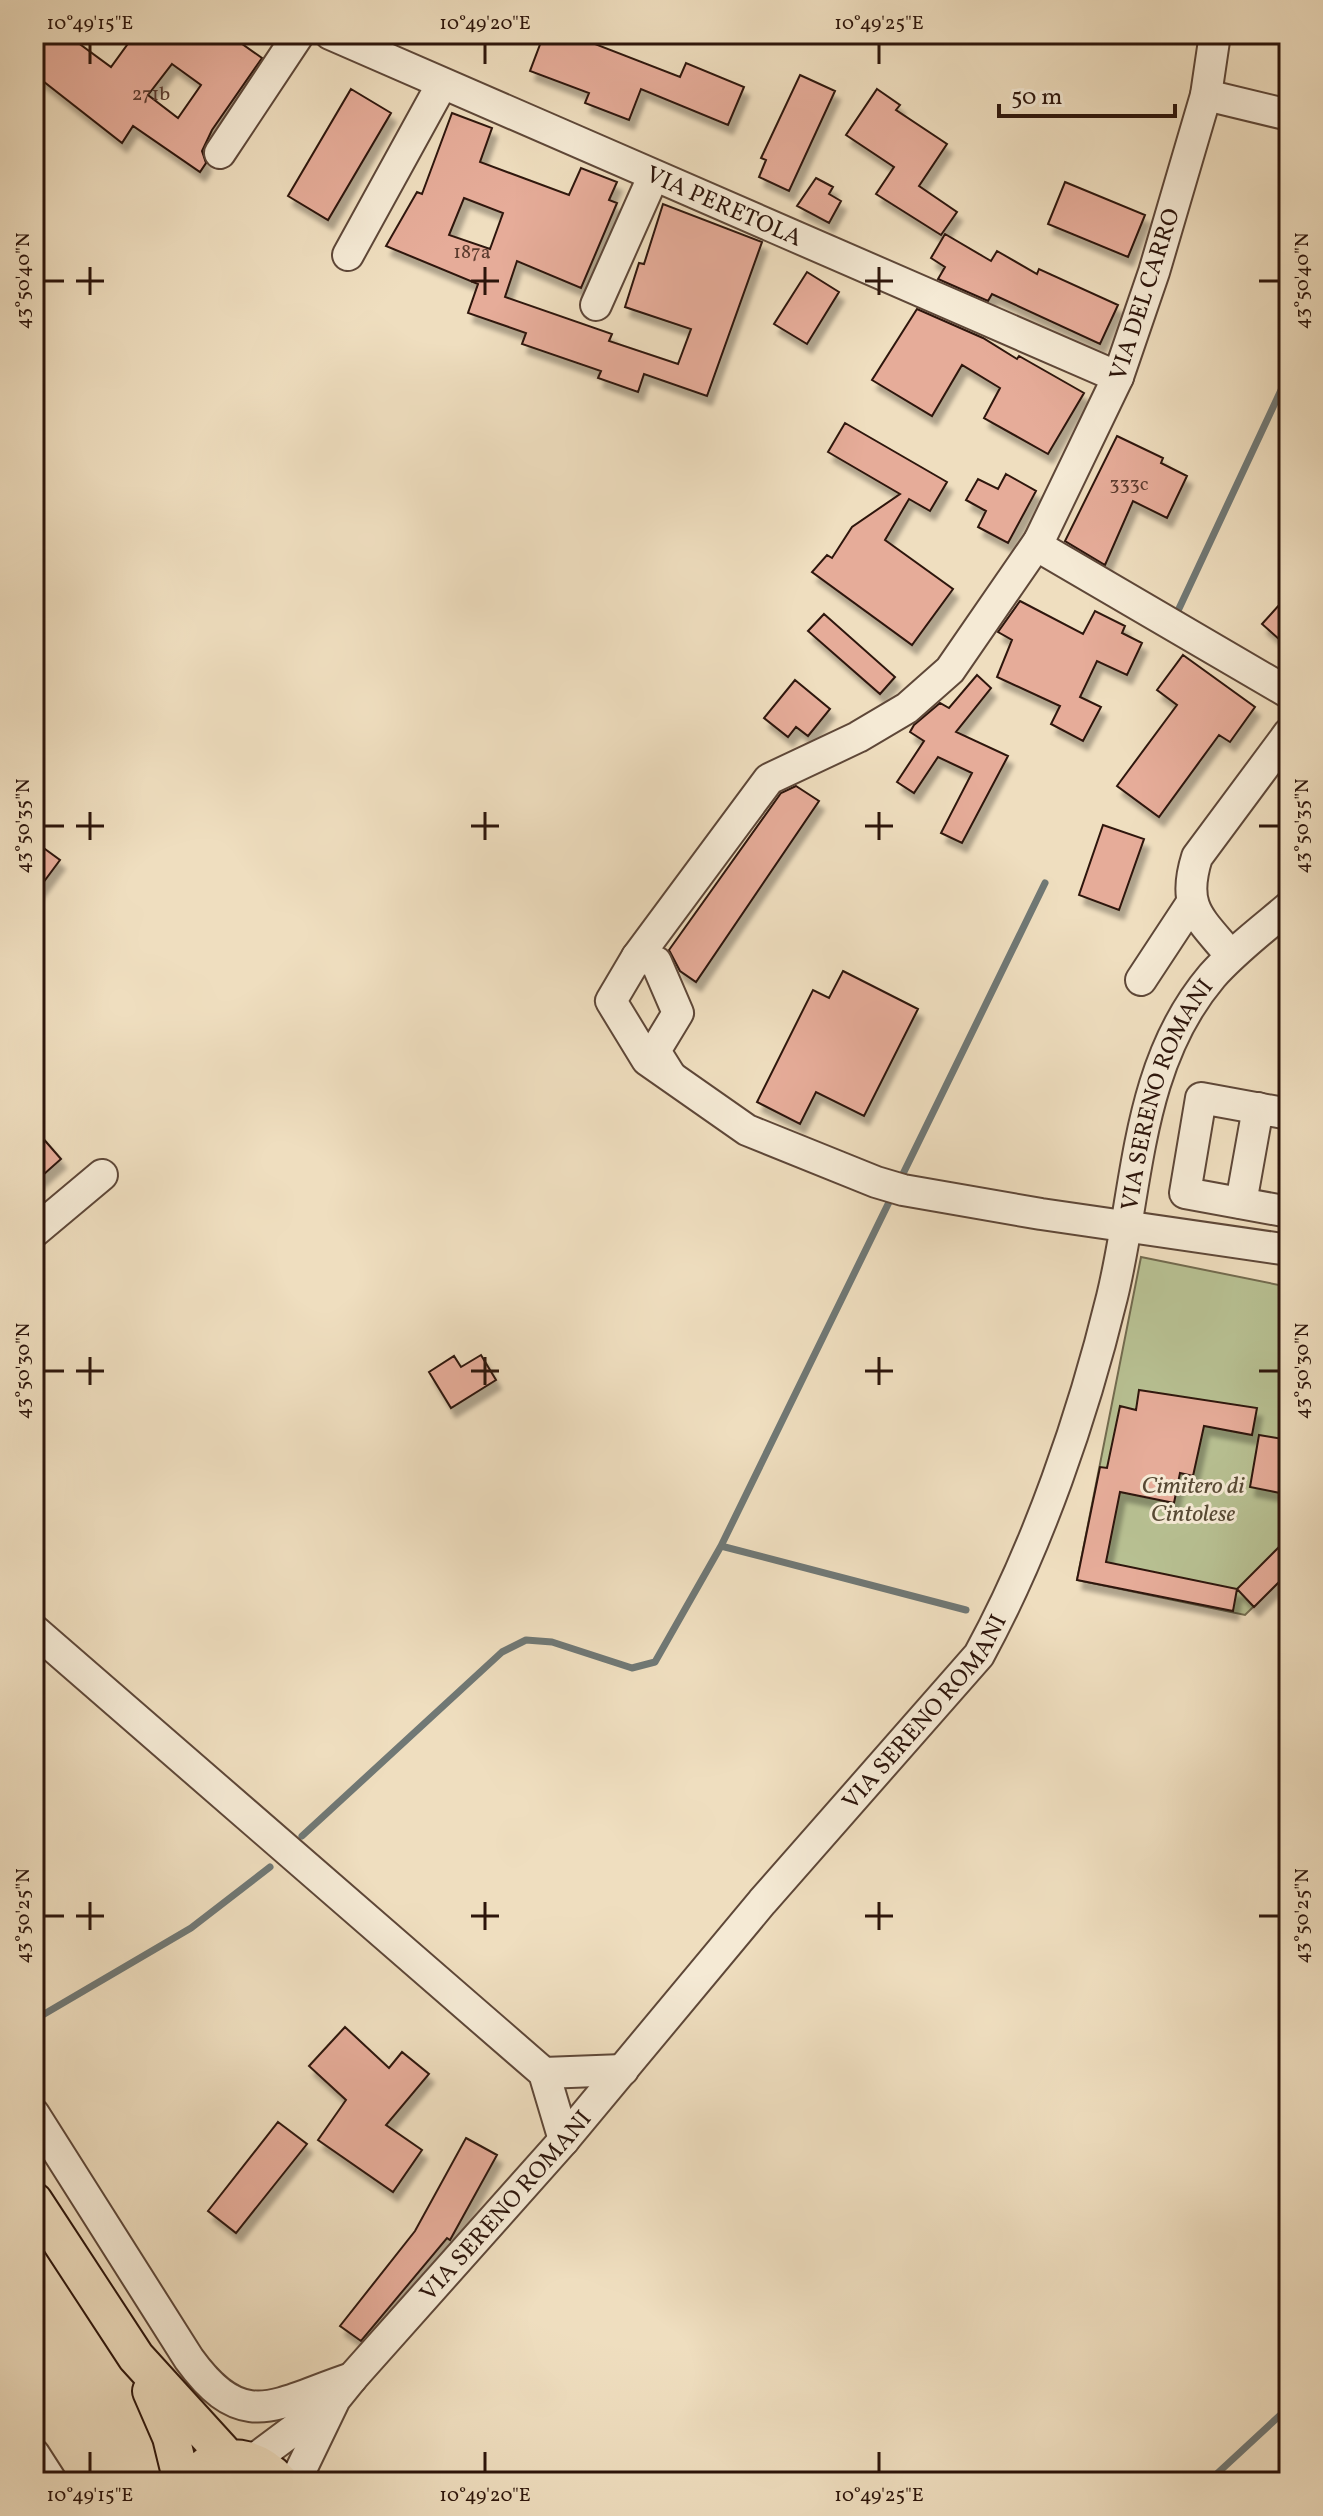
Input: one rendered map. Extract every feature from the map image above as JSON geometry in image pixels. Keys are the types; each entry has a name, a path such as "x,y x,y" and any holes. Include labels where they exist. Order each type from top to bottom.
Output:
{"main road":[{"path":"34,2201 71,2262 136,2357 204,2436 253,2467"},
{"path":"136,2357 171,2437 185,2482 210,2463 253,2467"}],"street":[{"path":"220,153 299,34"},
{"name":"VIA PERETOLA","path":"330,34 1118,377"},
{"name":"VIA DEL CARRO","path":"671,1076 647,1060 611,1001 637,957 769,779 858,737 907,708 929,689 950,670 1039,541 1118,377 1154,272 1206,95 1215,34"},
{"path":"348,255 442,84"},
{"path":"1206,95 1289,115"},
{"path":"596,305 653,177"},
{"path":"1039,541 1046,551 1289,693"},
{"path":"1231,956 1191,904 1190,879 1197,857 1289,733"},
{"path":"1141,980 1191,904"},
{"name":"VIA SERENO ROMANI","path":"343,2388 564,2140 762,1902 979,1655 1020,1566 1082,1406 1112,1294 1149,1098 1168,1046 1196,998 1231,956 1289,907"},
{"path":"637,957 656,962 678,1013 655,1051 671,1076 747,1130 890,1186 1041,1214 1289,1250"},
{"path":"1289,1114 1201,1098 1185,1193 1289,1212"},
{"path":"1212,1238 1230,1201 1258,1108"},
{"path":"34,1232 102,1175"},
{"path":"34,1630 544,2073 564,2140"},
{"path":"544,2073 623,2070"},
{"path":"34,2114 182,2348 218,2394 233,2404 261,2407 343,2388"},
{"path":"253,2467 343,2388"},
{"path":"295,2482 343,2388"},
{"path":"34,2454 52,2482"}],"green space":[{"name":"Cimitero di Cintolese","path":"1141,1257 1289,1287 1289,1572 1245,1615 1077,1580"}],"building":[{"path":"40,34 66,34 111,67 135,34 228,34 262,58 212,130 202,151 206,163 200,172 133,126 122,143 34,74 34,43","holes":["172,64 201,85 178,118 148,95"]},
{"path":"544,34 589,34 587,41 680,77 686,63 744,87 728,125 641,89 629,120 585,103 589,93 530,71"},
{"path":"800,75 835,91 789,191 759,177 766,160 761,158"},
{"path":"351,89 391,113 328,220 288,196"},
{"path":"877,89 900,105 896,110 947,144 919,186 957,212 941,235 876,194 894,167 846,135"},
{"path":"452,113 492,128 480,162 569,195 581,168 617,182 609,200 617,203 581,288 517,261 505,297 612,334 609,341 678,364 691,329 625,307 639,263 644,264 663,204 762,242 707,396 644,374 638,392 598,378 601,371 522,344 526,333 468,313 478,284 386,246 417,192 422,194","holes":["464,198 503,213 490,249 449,235"]},
{"path":"816,178 833,187 829,194 841,201 829,223 797,206"},
{"path":"1065,182 1145,215 1128,257 1048,224"},
{"path":"945,234 991,261 997,251 1037,274 1039,269 1118,305 1100,344 992,294 988,301 938,279 945,267 931,258"},
{"path":"807,272 839,292 807,344 774,324"},
{"path":"917,309 983,338 1017,359 1019,356 1084,393 1048,454 984,418 1000,388 962,365 932,416 872,380"},
{"path":"845,423 947,482 930,511 909,499 885,540 953,589 912,645 812,572 827,555 832,558 852,527 900,494 828,452"},
{"path":"1117,436 1163,458 1161,463 1187,476 1167,518 1133,501 1105,565 1065,541"},
{"path":"1006,474 1036,491 1008,543 978,527 986,511 966,500 978,479 998,489"},
{"path":"1289,594 1289,648 1262,624"},
{"path":"1020,601 1083,634 1095,611 1125,626 1122,633 1142,643 1127,675 1097,661 1080,697 1101,707 1083,741 1051,724 1060,706 997,677 1012,640 998,632"},
{"path":"824,614 895,677 880,694 808,631"},
{"path":"1183,655 1255,707 1230,742 1219,735 1159,817 1117,786 1177,705 1157,690"},
{"path":"977,675 991,688 956,732 1008,756 962,843 941,833 972,773 938,757 914,793 897,782 924,741 910,732 914,725 940,703 949,708"},
{"path":"795,680 830,709 808,736 796,727 788,737 764,718"},
{"path":"796,786 819,801 696,982 680,971 669,950 781,793"},
{"path":"1103,825 1144,839 1119,910 1079,895"},
{"path":"34,841 60,860 34,895"},
{"path":"843,971 918,1009 864,1116 816,1092 800,1124 757,1102 813,990 829,998"},
{"path":"34,1128 61,1159 34,1183"},
{"path":"481,1355 496,1380 451,1408 429,1372 454,1356 461,1367"},
{"path":"1139,1390 1257,1408 1252,1435 1204,1426 1193,1476 1180,1473 1174,1503 1120,1492 1106,1562 1237,1589 1233,1611 1077,1580 1100,1467 1107,1468 1120,1406 1136,1410"},
{"path":"1259,1435 1289,1440 1280,1493 1250,1487"},
{"path":"1289,1537 1289,1572 1254,1607 1237,1589"},
{"path":"345,2027 389,2068 402,2052 429,2074 386,2125 422,2150 393,2192 318,2140 346,2100 309,2066"},
{"path":"278,2122 307,2144 236,2233 208,2211"},
{"path":"466,2138 497,2155 450,2240 447,2238 361,2341 340,2326 415,2231"}],"waterway":[{"path":"1176,615 1289,373"},
{"path":"900,1180 1045,883"},
{"path":"721,1546 893,1194"},
{"path":"302,1836 502,1652 526,1640 552,1642 632,1668 655,1662 721,1546 966,1610"},
{"path":"34,2020 191,1928 270,1867"},
{"path":"1208,2482 1289,2407"}]}
